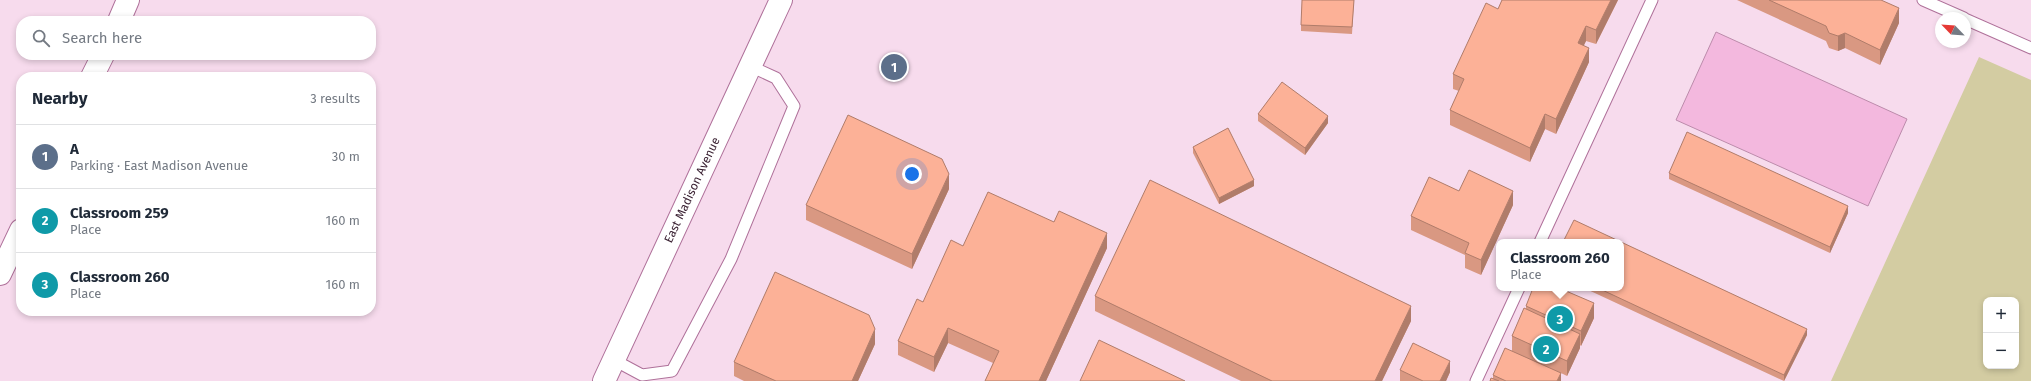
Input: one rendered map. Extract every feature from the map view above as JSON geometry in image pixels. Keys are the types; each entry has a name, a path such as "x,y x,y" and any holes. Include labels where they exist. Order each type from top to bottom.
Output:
{"street":[{"path":"121,16 128,0"},
{"name":"East Madison Avenue","path":"604,381 781,0"},
{"path":"94,72 100,60"},
{"path":"0,274 16,240"}],"lane":[{"path":"1541,239 1652,0"},
{"path":"1923,0 1950,12"},
{"path":"1971,21 2031,48"},
{"path":"614,360 642,375 672,371 730,259 794,106 776,78 750,66"},
{"path":"1476,381 1518,291"}],"shaded area":[{"path":"1716,32 1907,119 1868,206 1676,120"},
{"path":"1979,57 2031,80 2031,381 1831,381"}],"building":[{"path":"1302,0 1354,0 1352,27 1301,25"},
{"path":"1502,0 1611,0 1596,30 1586,26 1578,43 1589,48 1556,119 1545,114 1530,148 1450,110 1464,79 1453,74 1486,3 1498,9"},
{"path":"1769,0 1881,0 1899,8 1880,50 1845,33 1838,36 1829,33 1826,26"},
{"path":"1282,82 1328,116 1305,148 1258,114"},
{"path":"848,115 942,159 949,174 912,254 806,205"},
{"path":"1228,128 1254,180 1219,198 1193,147"},
{"path":"1687,132 1848,206 1830,247 1669,173"},
{"path":"1469,170 1513,191 1481,260 1465,253 1469,243 1411,216 1429,177 1459,191"},
{"path":"1150,180 1411,306 1375,381 1272,381 1095,296"},
{"path":"988,192 1054,222 1059,211 1107,233 1039,381 985,381 999,351 948,328 934,357 898,341 917,299 923,302 951,240 963,246"},
{"path":"1574,220 1615,239 1564,239"},
{"path":"1624,243 1807,329 1784,375 1604,291 1624,291"},
{"path":"775,272 869,315 875,329 852,381 776,381 734,362"},
{"path":"1532,291 1566,291 1594,303 1581,331 1526,306"},
{"path":"1524,308 1580,334 1567,361 1512,336"},
{"path":"1099,340 1185,381 1080,381"},
{"path":"1413,343 1450,361 1440,381 1423,381 1400,370"},
{"path":"1505,348 1561,373 1557,381 1506,381 1493,375"},
{"path":"1491,378 1499,381 1490,381"}],"place":[{"name":"A","path":"894,67"},
{"name":"Classroom 260","path":"1560,319"},
{"name":"Classroom 259","path":"1546,349"}]}
